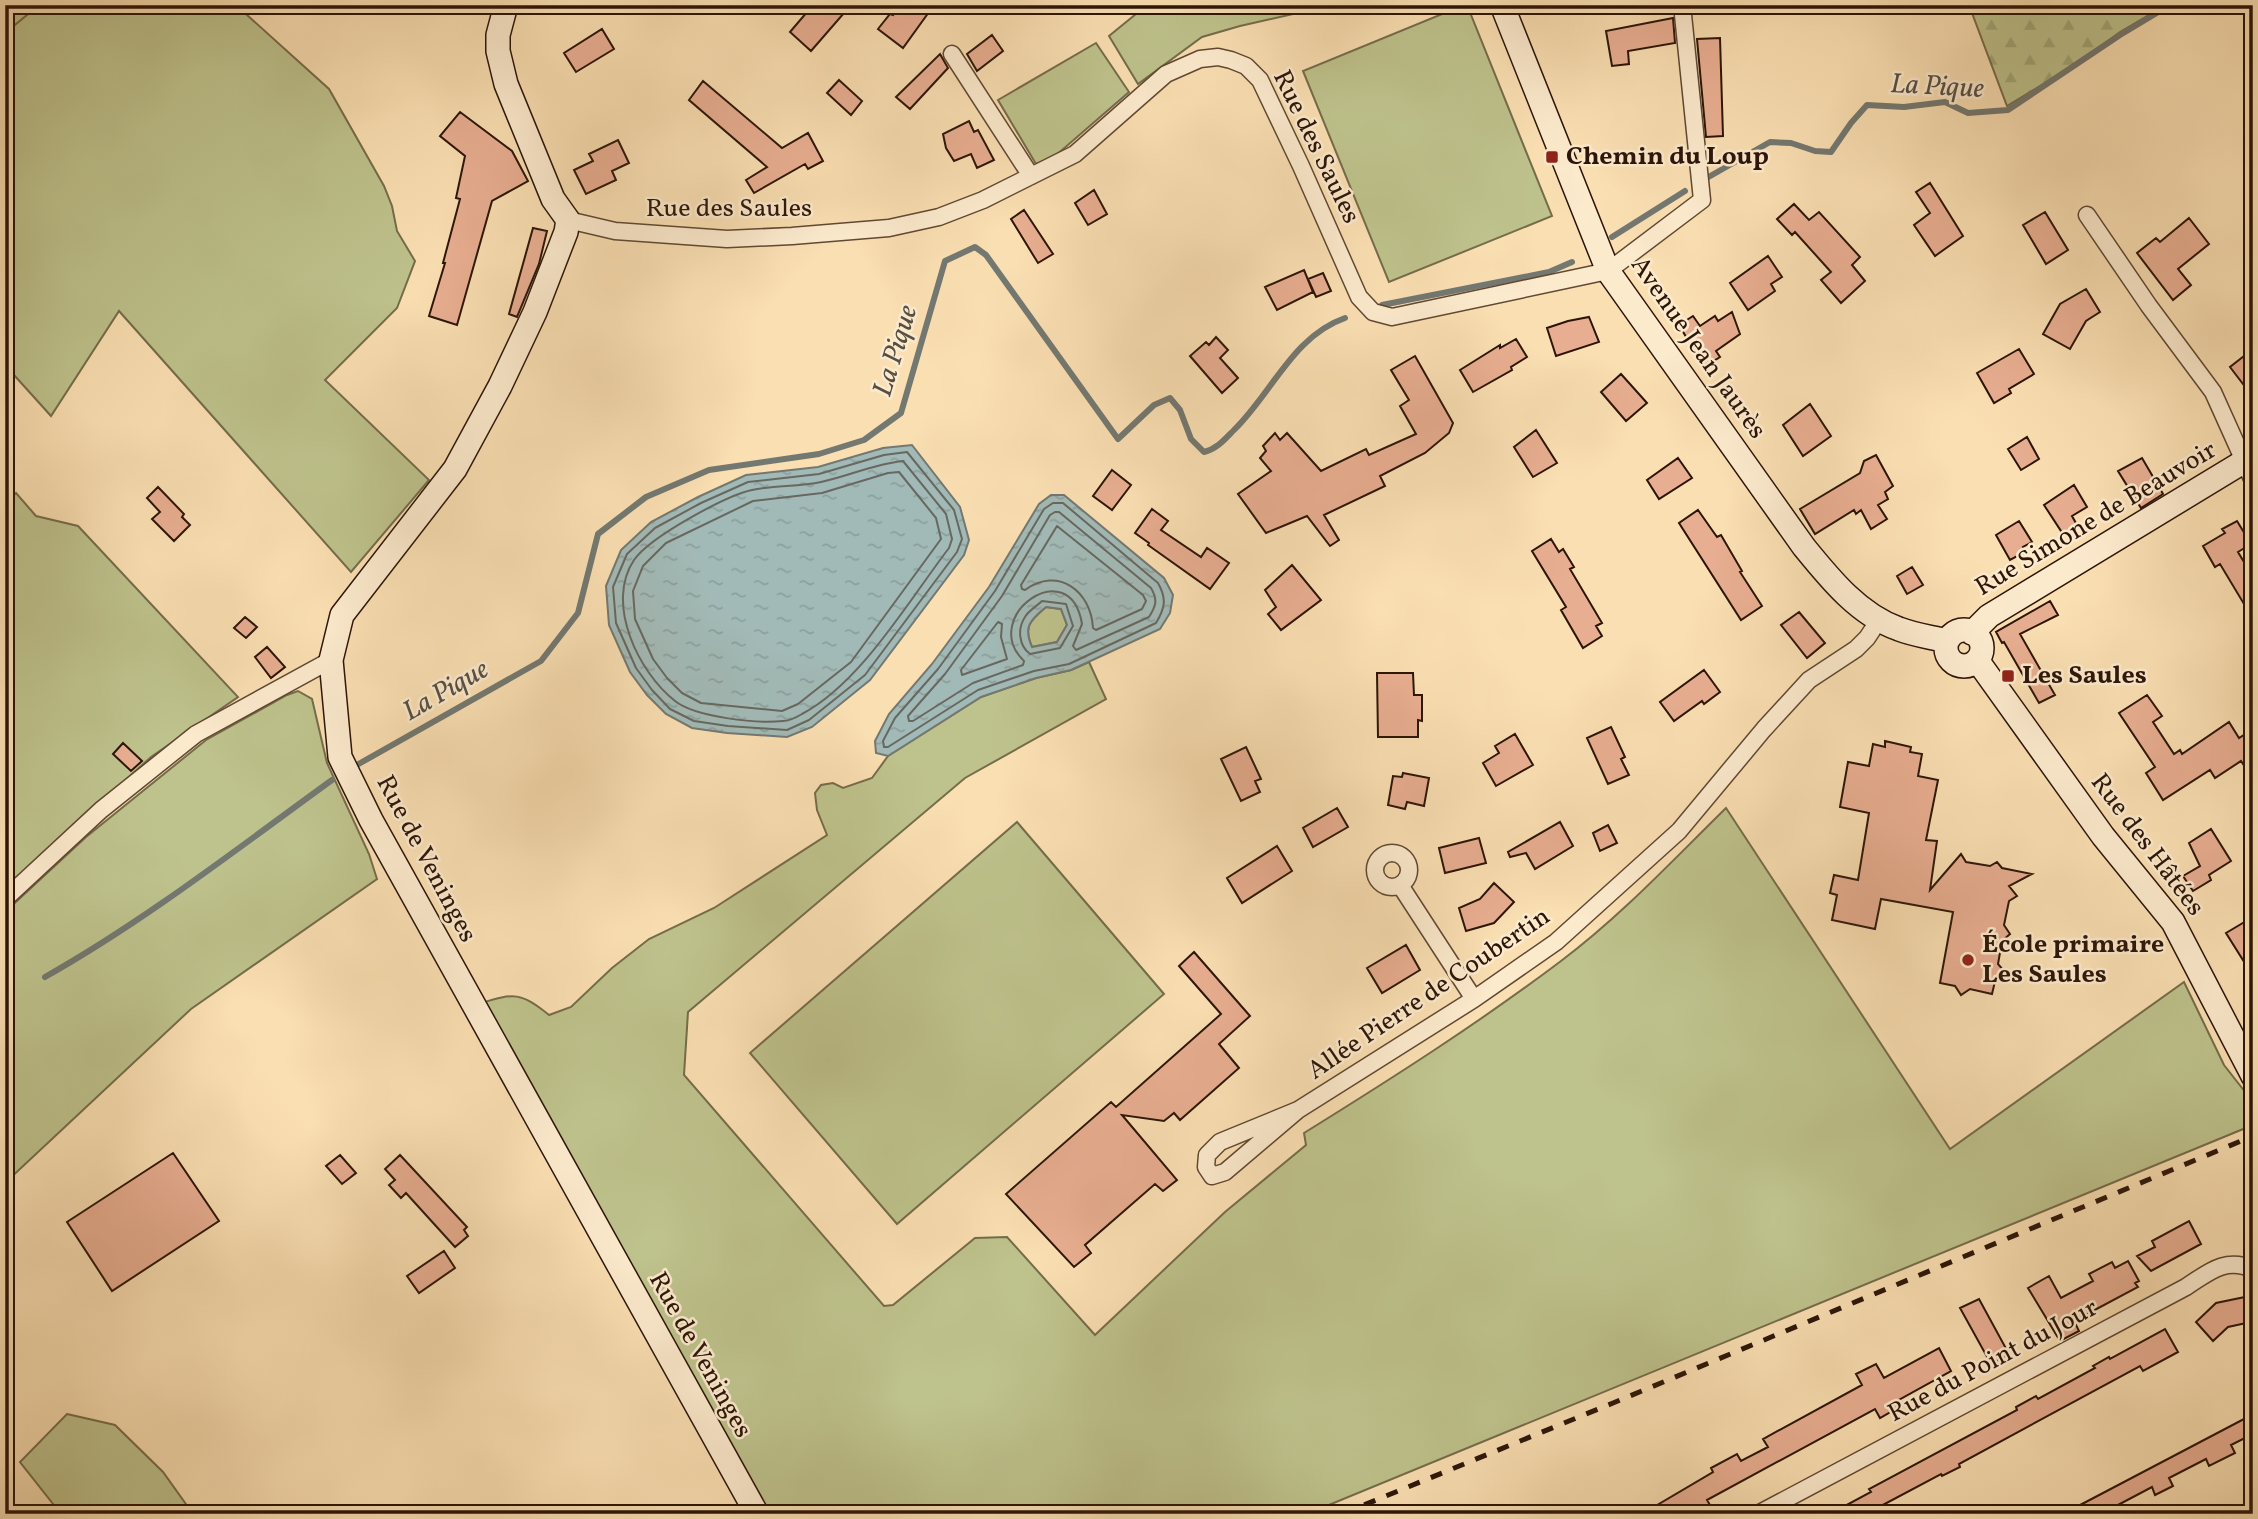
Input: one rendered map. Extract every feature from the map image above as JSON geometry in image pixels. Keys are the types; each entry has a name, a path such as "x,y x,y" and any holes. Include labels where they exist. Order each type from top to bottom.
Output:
{"street":[{"path":"506,5 498,35 498,51 506,84 553,199 568,220"},
{"name":"Avenue Jean Jaurès","path":"1502,5 1608,271 1804,547 1840,589 1879,620 1898,629 1947,641"},
{"path":"1608,271 1702,200 1682,5"},
{"path":"952,54 1031,176"},
{"name":"Rue des Saules","path":"568,220 615,231 727,239 844,233 888,228 939,217 983,200 1075,154 1166,74 1200,59 1218,57 1246,66 1259,80 1279,116 1359,297 1374,312 1392,317 1608,271"},
{"path":"2087,215 2149,306 2213,392 2250,467"},
{"name":"Rue de Veninges","path":"568,220 566,232 535,312 500,386 455,470 342,615 331,660 340,757 384,844 757,1514"},
{"name":"Rue Simone de Beauvoir","path":"1972,633 1989,616 2250,467"},
{"name":"Allée Pierre de Coubertin","path":"1298,1110 1220,1142 1207,1155 1206,1167 1212,1176 1225,1172 1298,1110 1474,999 1556,942 1679,831 1764,729 1809,680 1862,644 1879,620"},
{"path":"1966,630 1972,633 1980,641 1980,655 1977,660 1965,666 1954,663 1947,653 1947,641 1957,632 1966,630"},
{"path":"5,899 101,810 196,734 331,660"},
{"name":"Rue des Hâtées","path":"1977,660 2103,836 2173,922 2253,1076"},
{"path":"1400,885 1474,999"},
{"name":"Rue du Point du Jour","path":"1758,1514 2186,1287 2216,1268 2238,1263 2253,1269"}],"green space":[{"path":"5,5 39,5 5,33"},
{"path":"39,5 236,5 329,89 384,186 392,206 397,231 415,261 397,308 325,380 429,480 351,572 119,311 51,416 5,365 5,262 8,258 5,255 5,33"},
{"path":"1147,5 1333,5 1202,37 1138,84 1109,36"},
{"path":"1467,5 1552,216 1389,282 1303,71"},
{"path":"1969,5 2166,5 2007,106"},
{"path":"1096,43 1129,92 1054,157 1036,164 998,100"},
{"path":"16,493 36,516 78,526 238,697 151,757 5,889 5,504"},
{"path":"1046,607 1061,609 1067,625 1057,642 1032,647 1028,629"},
{"path":"1089,662 1106,699 965,778 688,1012 684,1075 884,1306 893,1305 975,1238 1007,1237 1095,1335 1225,1212 1306,1145 1304,1133 1434,1050 1561,961 1626,907 1726,808 1950,1149 2184,982 2224,1065 2253,1102 2253,1125 1307,1514 769,1514 607,1221 481,1003 510,996 524,998 549,1015 571,1007 612,968 649,939 714,908 827,835 817,810 815,793 821,785 833,783 843,788 872,778 888,756 981,697"},
{"path":"298,691 312,699 327,763 369,854 377,879 191,1009 5,1183 5,912 86,837 206,740"},
{"path":"1017,822 1164,994 897,1224 750,1053"},
{"path":"67,1414 115,1425 163,1472 193,1514 61,1514 20,1462"}],"water":[{"path":"912,445 960,507 969,540 964,555 870,680 812,727 787,737 692,728 666,714 630,672 609,625 606,586 621,550 651,522 746,475 818,467 883,448"},
{"path":"1051,495 1064,495 1164,578 1173,595 1170,613 1160,629 1071,670 1036,678 981,697 888,756 876,753 875,741 889,714 932,664 989,587 1039,504","holes":["1046,607 1061,609 1067,625 1057,642 1032,647 1028,634 1032,620"]}],"building":[{"path":"813,5 851,5 811,51 790,32"},
{"path":"901,5 934,5 903,48 878,29"},
{"path":"1673,18 1675,43 1628,51 1629,64 1612,66 1606,31"},
{"path":"602,29 614,49 576,72 564,53"},
{"path":"992,35 1003,51 977,71 967,54"},
{"path":"1720,38 1723,136 1706,137 1697,39"},
{"path":"940,54 948,68 910,109 896,97"},
{"path":"839,80 862,101 851,115 827,93"},
{"path":"703,81 782,148 808,133 823,161 808,169 805,164 754,193 746,180 767,167 689,100"},
{"path":"460,112 512,151 528,181 492,201 457,325 429,316 460,199 456,198 465,156 440,136"},
{"path":"969,121 974,132 978,130 994,160 977,168 971,154 954,161 946,148 943,134"},
{"path":"618,140 629,163 612,171 616,180 586,194 574,170 593,161 589,154"},
{"path":"1930,183 1963,236 1935,256 1914,225 1930,213 1916,192"},
{"path":"1094,190 1107,214 1088,225 1075,203"},
{"path":"1794,204 1809,220 1819,212 1860,257 1852,265 1865,281 1841,303 1821,280 1831,272 1795,232 1792,235 1777,219"},
{"path":"1024,210 1053,254 1038,263 1011,219"},
{"path":"2045,212 2068,250 2046,264 2023,225"},
{"path":"2189,218 2209,244 2178,269 2191,285 2173,300 2137,253 2156,238 2160,242"},
{"path":"533,228 547,231 539,264 517,317 509,314"},
{"path":"1768,256 1782,277 1771,284 1775,291 1748,310 1730,283"},
{"path":"1304,270 1313,292 1277,310 1265,287"},
{"path":"1323,273 1331,291 1316,297 1308,279"},
{"path":"2086,289 2100,312 2086,321 2070,349 2043,334 2060,304"},
{"path":"1732,312 1740,334 1716,351 1720,357 1704,367 1679,325 1693,316 1700,326 1715,316 1718,321"},
{"path":"1589,317 1599,342 1556,356 1547,328"},
{"path":"1216,337 1228,350 1220,358 1238,378 1222,393 1190,356 1206,342 1209,345"},
{"path":"1516,339 1527,357 1511,367 1512,370 1473,392 1460,370 1500,345 1500,348"},
{"path":"2019,349 2034,374 2009,389 2011,393 1994,403 1977,373"},
{"path":"2253,349 2253,397 2230,367"},
{"path":"1415,356 1453,423 1449,433 1425,453 1380,476 1385,486 1324,515 1339,540 1330,546 1307,516 1266,533 1238,494 1271,471 1260,458 1266,451 1263,446 1275,433 1280,440 1287,433 1321,471 1366,449 1369,455 1416,434 1400,406 1409,400 1391,370"},
{"path":"1621,374 1647,403 1626,421 1601,392"},
{"path":"1810,404 1831,436 1803,456 1783,425"},
{"path":"1536,430 1557,463 1533,477 1514,447"},
{"path":"2027,437 2039,459 2021,470 2008,449"},
{"path":"1876,455 1893,486 1885,492 1888,499 1878,505 1887,519 1871,529 1861,510 1856,514 1854,510 1815,534 1800,509 1860,473 1864,461"},
{"path":"1678,458 1692,478 1659,499 1647,480"},
{"path":"2142,458 2163,494 2141,508 2118,471"},
{"path":"1112,470 1131,485 1112,510 1093,496"},
{"path":"2074,485 2087,507 2072,516 2077,525 2063,534 2044,505"},
{"path":"158,487 184,514 182,517 190,525 174,541 152,519 160,512 147,498"},
{"path":"1152,509 1168,521 1161,530 1201,557 1207,548 1229,563 1210,589 1135,533"},
{"path":"1698,510 1717,537 1721,535 1762,606 1741,620 1679,523"},
{"path":"2019,521 2032,542 2023,547 2025,552 2010,560 1996,535"},
{"path":"2237,521 2251,544 2238,552 2253,577 2253,619 2220,564 2215,567 2203,546 2225,533 2222,529"},
{"path":"1551,539 1559,552 1563,549 1574,567 1570,569 1602,623 1596,626 1602,636 1583,648 1561,610 1566,607 1532,551"},
{"path":"1292,565 1321,600 1281,630 1268,614 1276,607 1265,590"},
{"path":"1912,567 1923,585 1907,594 1897,576"},
{"path":"2050,601 2058,615 2020,634 2055,695 2039,703 1996,632"},
{"path":"1799,612 1825,643 1807,658 1781,625"},
{"path":"245,617 257,627 246,638 234,628"},
{"path":"267,647 285,667 271,678 255,657"},
{"path":"1704,670 1720,692 1674,721 1660,702"},
{"path":"1377,673 1413,673 1414,695 1422,695 1422,721 1418,720 1418,737 1378,737"},
{"path":"2147,695 2162,716 2153,722 2174,754 2180,750 2182,754 2229,722 2239,738 2253,729 2253,779 2241,761 2215,778 2210,770 2163,800 2146,773 2155,767 2119,713"},
{"path":"1611,727 1625,757 1621,759 1629,775 1608,784 1587,738"},
{"path":"1515,734 1533,765 1496,786 1483,763 1499,753 1495,746"},
{"path":"1885,741 1911,747 1910,752 1922,754 1918,776 1938,780 1926,840 1937,841 1930,890 1961,854 1966,862 1990,866 1997,862 2002,868 2032,874 2009,886 2017,896 2009,901 2004,925 2010,934 2002,941 1998,964 2004,971 1996,977 1992,994 1970,989 1961,995 1955,986 1940,983 1953,912 1881,899 1875,929 1832,920 1837,895 1830,893 1834,875 1858,880 1869,813 1840,807 1848,762 1869,766 1873,744 1885,747"},
{"path":"123,743 142,761 131,771 113,754"},
{"path":"1246,747 1261,779 1255,781 1260,792 1241,801 1221,759"},
{"path":"1403,773 1429,778 1424,806 1407,802 1405,809 1388,805 1393,776 1402,777"},
{"path":"1337,808 1348,827 1313,847 1303,828"},
{"path":"1560,822 1573,846 1535,869 1526,853 1510,857 1508,852"},
{"path":"1608,825 1617,843 1600,851 1593,833"},
{"path":"2211,829 2231,861 2209,875 2211,880 2193,891 2183,876 2200,866 2189,843"},
{"path":"1479,838 1486,863 1445,873 1439,848"},
{"path":"1277,846 1292,871 1242,903 1227,878"},
{"path":"1494,883 1514,902 1494,923 1466,931 1459,908 1480,899"},
{"path":"2253,917 2253,976 2226,933"},
{"path":"1406,945 1420,970 1382,993 1367,968"},
{"path":"1194,952 1250,1016 1219,1044 1239,1068 1180,1120 1174,1113 1164,1121 1122,1115 1177,1180 1163,1191 1155,1184 1085,1245 1091,1253 1074,1267 1006,1194 1111,1102 1116,1107 1221,1014 1179,966"},
{"path":"173,1153 219,1221 112,1291 67,1222"},
{"path":"340,1155 356,1173 342,1184 326,1166"},
{"path":"400,1155 467,1227 464,1230 468,1236 455,1247 406,1193 401,1198 389,1185 395,1180 385,1169"},
{"path":"2189,1221 2201,1244 2151,1271 2137,1256 2155,1247 2152,1241"},
{"path":"444,1251 455,1268 419,1293 407,1276"},
{"path":"2128,1261 2139,1281 2135,1283 2138,1287 2074,1321 2079,1331 2060,1341 2028,1288 2049,1276 2061,1298 2093,1281 2089,1274 2112,1262 2115,1268"},
{"path":"2245,1297 2251,1322 2228,1327 2213,1341 2196,1322 2216,1303"},
{"path":"1979,1299 2009,1354 1991,1364 1960,1308"},
{"path":"2165,1329 2178,1352 2143,1371 2140,1366 1959,1464 1960,1467 1942,1476 1941,1474 1879,1507 1883,1514 1830,1514 1871,1492 1869,1489 2017,1410 2016,1407 2036,1396 2038,1399 2095,1368 2093,1366 2109,1357 2110,1359"},
{"path":"1939,1348 1951,1371 1897,1401 1899,1407 1880,1418 1875,1409 1707,1500 1710,1505 1693,1514 1642,1514 1713,1472 1711,1468 1737,1454 1741,1461 1768,1447 1763,1439 1862,1385 1856,1374 1876,1364 1884,1378"},
{"path":"2244,1419 2251,1435 2231,1445 2235,1453 2209,1466 2206,1459 2169,1478 2173,1486 2155,1495 2152,1487 2116,1506 2120,1514 2063,1514"}],"waterway":[{"name":"La Pique","path":"1705,179 1770,142 1791,143 1815,151 1831,152 1867,105 1904,107 1945,102 1968,113 2008,110 2170,5"},
{"name":"La Pique","path":"1612,237 1685,191"},
{"name":"La Pique","path":"355,766 541,661 578,613 598,534 646,497 709,470 819,454 864,440 901,413 945,261 975,247 986,255 1118,439 1154,405 1170,398 1180,410 1191,439 1204,452 1213,449 1248,415 1284,367 1311,338 1327,326 1345,318"},
{"name":"La Pique","path":"1382,305 1549,272 1572,262"},
{"name":"La Pique","path":"45,977 155,908 332,780"}],"railway":[{"path":"1342,1514 2253,1136"}],"place":[{"name":"Chemin du Loup","path":"1552,157"},
{"name":"Les Saules","path":"2008,676"},
{"name":"École primaire Les Saules","path":"1968,960"}]}
